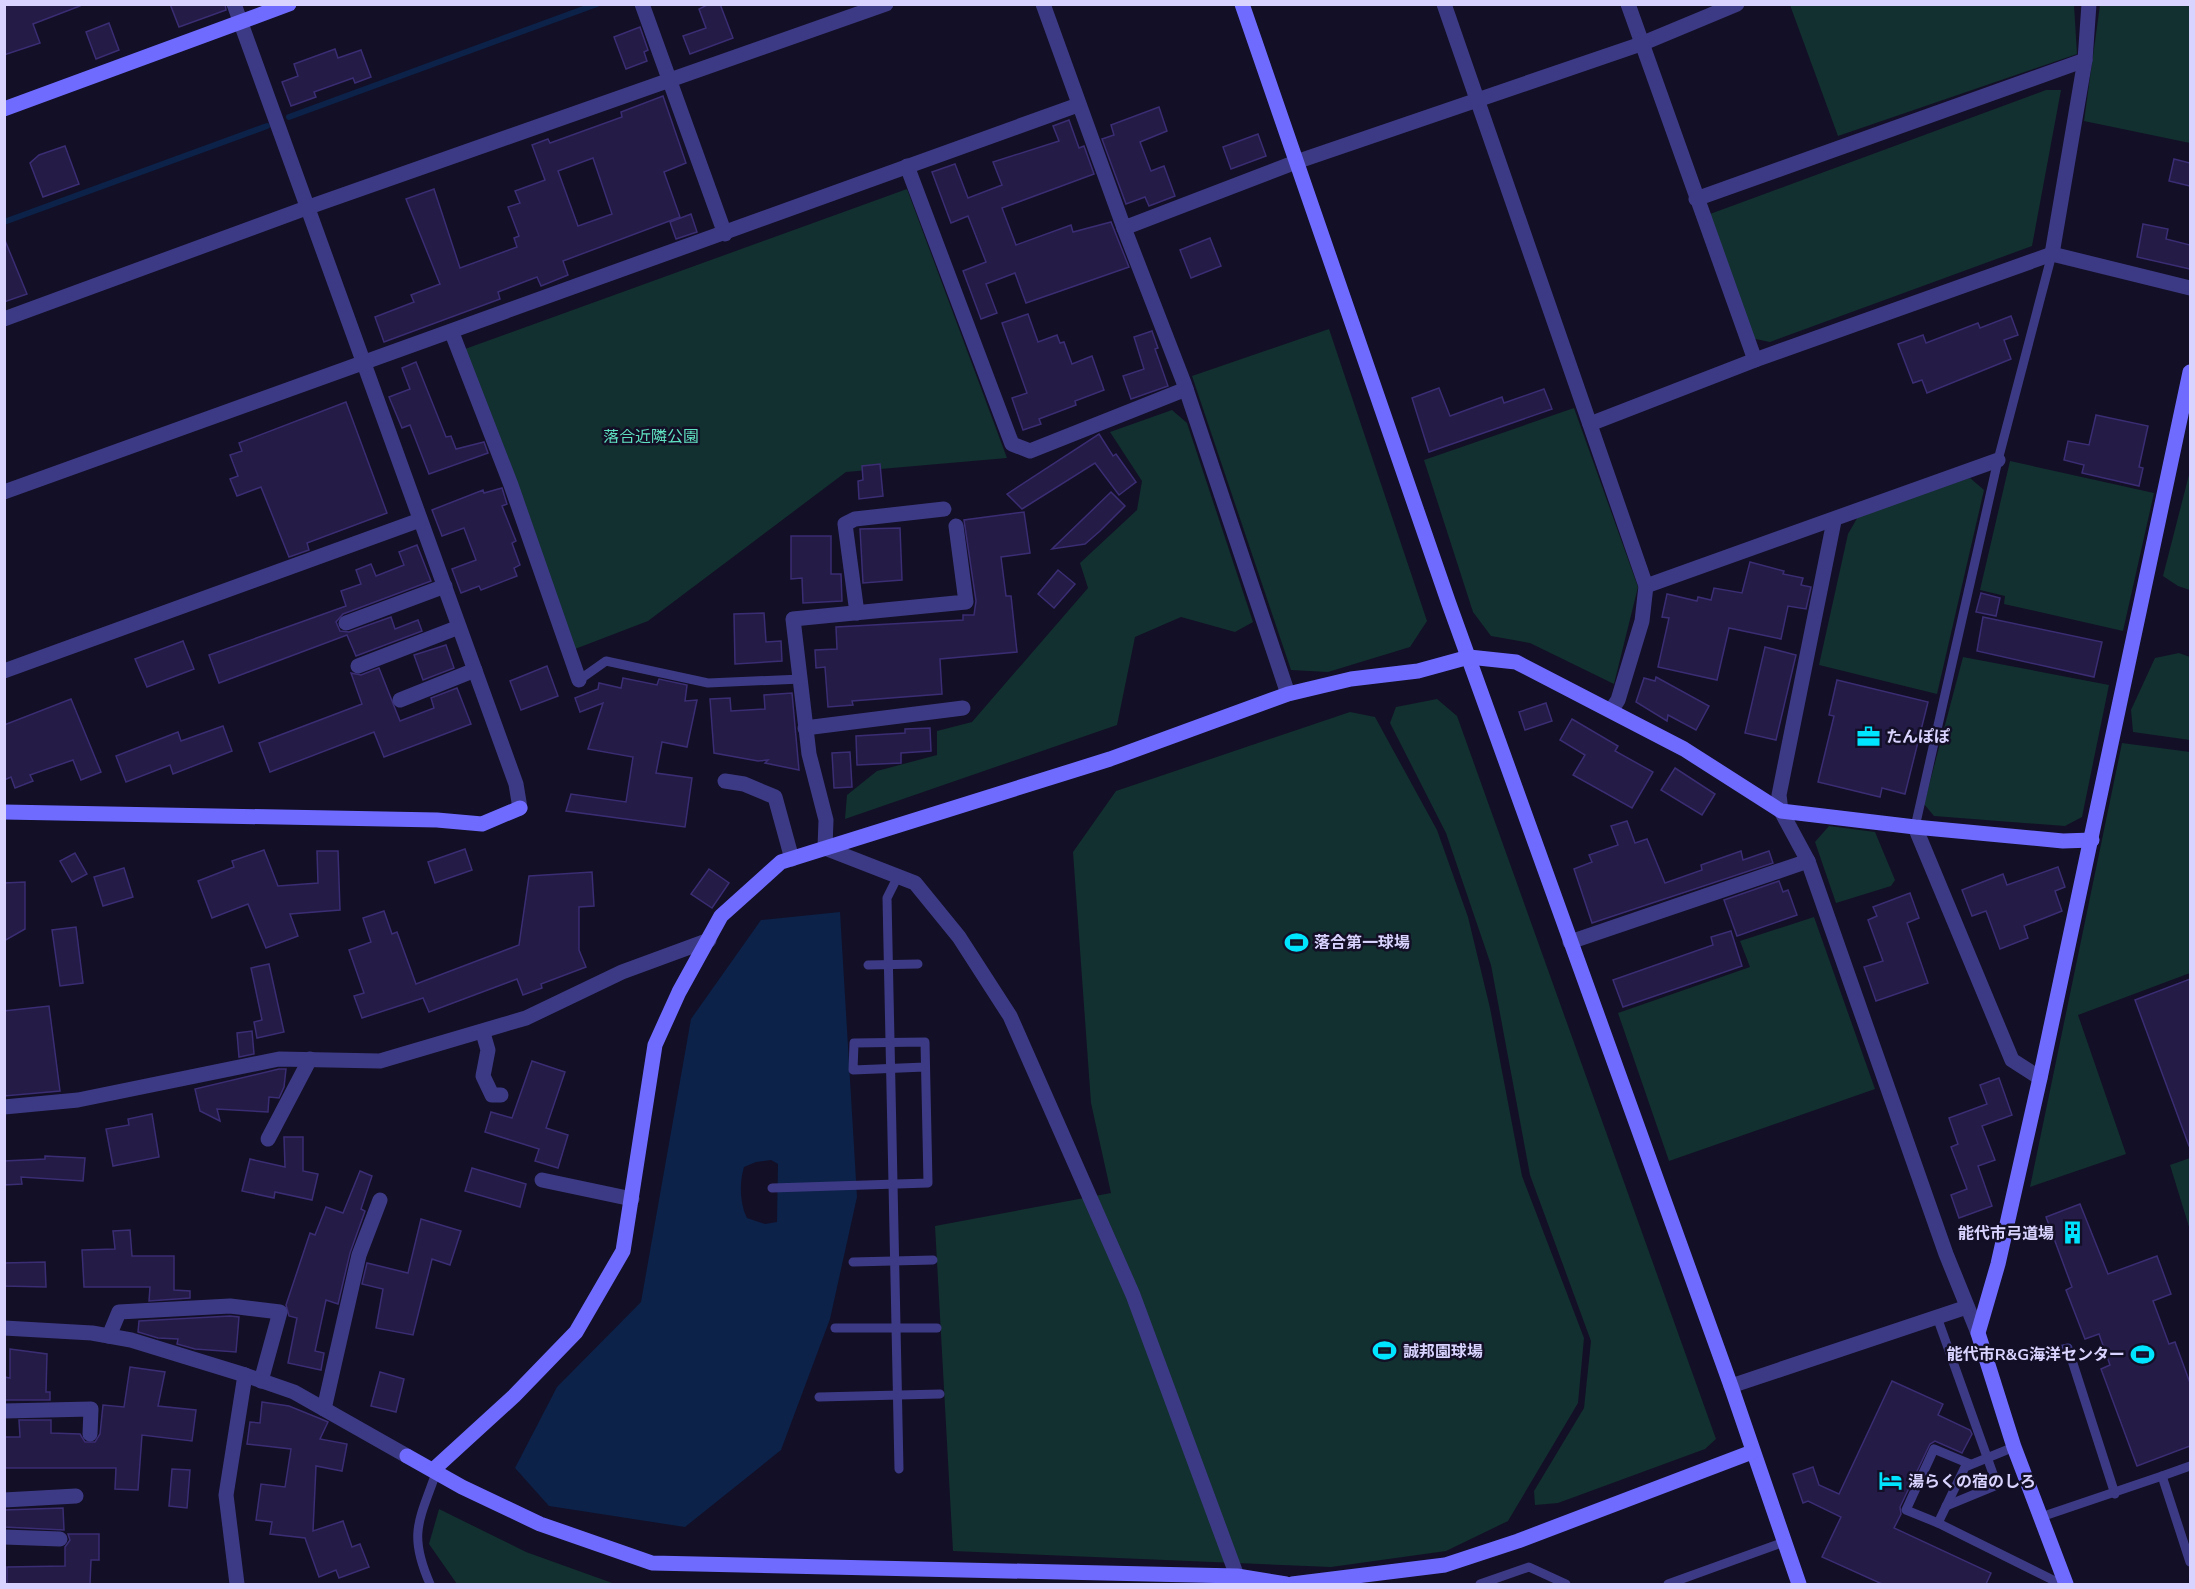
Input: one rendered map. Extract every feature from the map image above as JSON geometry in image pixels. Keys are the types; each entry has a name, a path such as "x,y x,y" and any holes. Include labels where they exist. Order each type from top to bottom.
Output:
{"street":[{"path":"4,812 436,820 482,825 520,808 516,784 234,4"},
{"path":"4,109 289,4"},
{"path":"642,4 725,234"},
{"path":"4,319 309,207 886,4"},
{"path":"1043,4 1078,105 1186,389 1288,694"},
{"path":"1242,4 1469,657 1731,1386 1799,1584"},
{"path":"1444,4 1646,586 1642,621 1618,700 1612,709"},
{"path":"1628,4 1755,360"},
{"path":"1124,228 1296,162 1641,44 1737,4"},
{"path":"2052,254 2085,60 2089,4"},
{"path":"1696,199 2085,60"},
{"path":"4,492 452,333 1078,105"},
{"path":"907,166 1012,444 1030,451 1186,389"},
{"path":"1590,424 1755,360 2052,254 2190,288"},
{"path":"452,333 511,485 579,680"},
{"path":"1978,1332 1998,1264 2040,1078 2190,372"},
{"path":"1646,586 1834,521 1998,460"},
{"path":"858,613 845,524 855,519 944,509"},
{"path":"4,671 420,520"},
{"path":"1834,521 1779,795 1780,811 1808,861 1946,1254 1978,1332 2014,1447 2066,1584"},
{"path":"825,848 826,820 806,728 793,619 966,602 956,526"},
{"path":"346,623 444,586"},
{"path":"358,666 459,627"},
{"path":"434,1471 514,1396 576,1332 623,1251 655,1045 679,992 721,916 781,862 1110,759 1288,694 1351,678 1418,671 1469,657 1516,662 1612,709 1684,749 1780,811 2063,841 2092,840"},
{"path":"400,700 475,670"},
{"path":"806,728 963,708"},
{"path":"725,781 744,784 775,797 792,859"},
{"path":"1915,827 2012,1060 2040,1078"},
{"path":"825,848 915,883 959,937 1010,1017 1133,1295 1237,1576"},
{"path":"1570,942 1808,861"},
{"path":"4,1107 78,1100 279,1059 380,1061 483,1033 526,1018 622,972 709,940"},
{"path":"483,1033 488,1050 483,1076 492,1095 501,1095"},
{"path":"268,1139 310,1059"},
{"path":"542,1180 632,1198"},
{"path":"324,1409 359,1255 380,1200"},
{"path":"109,1336 119,1312 230,1306 280,1312 261,1381"},
{"path":"1731,1386 1967,1306"},
{"path":"4,1328 42,1329 131,1340 294,1392 434,1471 540,1524 652,1563 1220,1580 1237,1576 1286,1584"},
{"path":"237,1584 226,1496 244,1375"},
{"path":"4,1411 91,1409 90,1434"},
{"path":"1292,1584 1445,1565 1518,1541 1752,1452"},
{"path":"4,1500 76,1496"},
{"path":"4,1537 60,1539"}],"lane":[{"path":"1915,827 1998,460 2052,254"},
{"path":"579,680 606,662 708,683 801,679"},
{"path":"898,876 886,898 899,1469"},
{"path":"868,965 918,964"},
{"path":"772,1188 928,1183 925,1042 854,1043 853,1070 925,1067"},
{"path":"853,1262 933,1260"},
{"path":"1937,1317 1997,1485 1946,1506"},
{"path":"835,1328 937,1328"},
{"path":"2050,1352 2068,1348 2115,1494"},
{"path":"819,1397 940,1394"},
{"path":"1938,1523 1965,1467 2014,1447"},
{"path":"1971,1464 1934,1449 1906,1510 1938,1523 2061,1584"},
{"path":"2041,1517 2115,1494 2190,1466"},
{"path":"430,1584 418,1556 417,1524 434,1471"},
{"path":"2162,1476 2190,1562"},
{"path":"1668,1584 1784,1542"},
{"path":"1480,1584 1528,1566 1566,1584"}],"green space":[{"path":"1790,5 2074,5 2077,54 1838,136"},
{"path":"2100,5 2190,5 2190,143 2084,121"},
{"path":"2046,90 2061,90 2032,246 1770,342 1746,337 1710,214"},
{"name":"落合近隣公園","path":"907,189 1007,458 846,472 648,621 575,649 465,349"},
{"path":"1329,329 1427,621 1410,647 1328,672 1291,670 1192,376"},
{"path":"1574,408 1638,587 1614,684 1530,643 1491,636 1473,612 1424,460"},
{"path":"1172,410 1187,423 1253,622 1235,632 1181,617 1135,637 1117,725 845,819 847,795 877,771 937,755 937,731 972,722 1088,588 1080,563 1137,510 1142,481 1110,432"},
{"path":"2010,461 2154,493 2123,631 2004,604 2005,596 1980,590"},
{"path":"2190,471 2190,590 2178,586 2163,576"},
{"path":"1970,478 1984,490 1937,694 1819,665 1848,534 1859,515"},
{"path":"2179,653 2190,657 2190,740 2133,732 2131,710 2155,658"},
{"path":"1963,657 2109,685 2082,817 2065,826 1934,816 1924,804"},
{"path":"1437,699 1457,716 1716,1439 1705,1449 1558,1503 1535,1505 1534,1491 1584,1408 1591,1341 1530,1175 1491,965 1446,833 1390,723 1396,707"},
{"path":"1350,712 1375,717 1437,830 1468,917 1490,1008 1522,1176 1584,1338 1578,1403 1508,1521 1446,1551 1331,1567 953,1551 935,1226 1111,1193 1091,1103 1073,852 1116,791"},
{"path":"2122,743 2190,752 2190,973 2078,1015 2126,1154 2030,1187"},
{"path":"1829,826 1875,832 1895,880 1891,886 1836,903 1815,842"},
{"path":"1814,917 1875,1089 1669,1161 1618,1013 1750,967 1740,941"},
{"path":"2190,1158 2190,1230 2170,1165"},
{"path":"439,1509 526,1552 615,1584 457,1584 429,1544"}],"water":[{"path":"840,912 857,1197 830,1319 781,1450 685,1527 549,1506 515,1468 557,1387 641,1302 691,1019 761,920","holes":["771,1160 778,1164 777,1222 765,1224 747,1218 741,1193 744,1167 756,1162"]}],"building":[{"path":"4,4 80,4 80,6 33,24 40,43 4,55"},
{"path":"170,4 225,4 226,10 179,27"},
{"path":"709,4 720,4 733,38 690,54 683,36 706,28 699,9"},
{"path":"109,23 119,50 96,59 86,32"},
{"path":"640,27 648,50 644,52 647,61 626,69 614,37"},
{"path":"335,49 338,58 361,50 371,77 355,83 353,78 314,92 316,97 291,106 282,82 298,76 294,64"},
{"path":"663,96 686,163 664,172 680,217 563,261 568,275 541,286 537,277 498,292 500,299 384,342 375,317 414,302 411,295 440,284 406,199 434,189 460,268 517,247 514,238 519,236 508,207 520,203 515,191 545,180 532,145 548,139 550,143 622,117 621,112","holes":["593,158 612,214 578,226 558,171"]},
{"path":"1159,107 1167,131 1140,142 1151,171 1164,166 1175,196 1149,206 1145,197 1126,204 1102,139 1114,135 1111,125"},
{"path":"1069,120 1079,148 1084,146 1094,174 1002,208 1016,245 1071,225 1073,232 1111,222 1129,267 1026,303 1015,273 986,284 997,313 981,319 963,271 986,262 968,216 951,223 932,172 955,164 968,198 1002,185 993,162 1059,141 1053,126"},
{"path":"1258,134 1266,156 1231,169 1223,147"},
{"path":"65,146 79,184 43,197 30,163 39,155"},
{"path":"2174,159 2190,163 2190,186 2169,181"},
{"path":"691,214 697,232 676,239 670,222"},
{"path":"2143,224 2168,229 2166,239 2190,245 2190,269 2137,257"},
{"path":"4,238 27,294 4,302"},
{"path":"1210,238 1221,266 1191,278 1180,250"},
{"path":"1028,314 1038,342 1057,335 1060,343 1064,342 1072,364 1092,356 1104,390 1075,401 1076,405 1039,419 1041,424 1023,430 1012,398 1027,393 1002,323"},
{"path":"2011,316 2018,335 2004,340 2011,359 1927,393 1922,380 1913,383 1898,344 1923,335 1926,343 1978,323 1980,328"},
{"path":"1152,331 1158,348 1155,349 1168,386 1131,399 1123,376 1144,369 1134,337"},
{"path":"416,362 446,437 451,436 456,449 484,442 488,453 429,474 410,425 402,428 389,397 410,389 402,368"},
{"path":"1439,388 1450,416 1502,397 1504,403 1544,389 1552,409 1429,452 1412,398"},
{"path":"346,402 387,513 307,543 309,550 289,557 261,487 237,496 230,479 238,476 230,455 242,451 239,443"},
{"path":"2096,415 2148,426 2139,467 2143,468 2139,486 2082,473 2084,465 2064,460 2068,441 2089,445"},
{"path":"1099,434 1113,456 1116,454 1136,482 1119,495 1095,463 1022,509 1007,494"},
{"path":"880,464 883,496 859,499 858,481 863,480 862,466"},
{"path":"502,488 507,504 502,506 516,541 512,543 520,565 514,568 517,576 481,590 479,586 461,593 452,569 476,560 464,528 442,536 432,510 483,490 484,493"},
{"path":"1111,492 1125,506 1100,531 1085,544 1052,549"},
{"path":"1024,512 1030,553 1001,557 1006,596 1011,596 1017,652 940,659 942,694 852,701 853,705 828,707 825,667 816,668 815,650 837,649 836,627 963,620 963,615 974,615 976,601 964,520"},
{"path":"900,528 902,580 863,583 860,529"},
{"path":"791,536 831,536 831,574 841,574 842,601 803,603 802,578 791,579"},
{"path":"417,545 431,581 343,614 336,622 340,631 349,632 391,617 395,629 418,620 422,631 356,656 347,635 219,683 209,655 346,606 341,591 361,584 356,570 371,564 376,576 404,565 399,552"},
{"path":"1750,562 1784,571 1783,574 1803,578 1801,585 1811,587 1806,609 1788,606 1781,639 1729,628 1717,680 1658,667 1669,618 1662,617 1667,594 1697,601 1698,597 1711,600 1714,588 1742,593"},
{"path":"1058,570 1075,584 1054,608 1038,594"},
{"path":"1981,593 2000,598 1996,616 1976,612"},
{"path":"764,613 766,642 781,641 782,661 735,664 734,614"},
{"path":"1983,617 2102,642 2094,677 1977,651"},
{"path":"183,641 194,669 147,687 135,659"},
{"path":"446,645 454,668 423,680 414,655"},
{"path":"1765,647 1796,655 1776,740 1745,733"},
{"path":"547,666 558,696 521,710 510,681"},
{"path":"379,668 400,721 434,708 431,698 457,688 471,724 384,757 374,732 270,772 259,743 362,704 351,673 361,675"},
{"path":"1656,677 1709,706 1696,730 1668,715 1667,721 1636,702 1644,678 1655,681"},
{"path":"623,678 657,685 659,679 687,685 685,701 697,700 687,747 662,742 656,773 692,778 685,827 566,811 571,794 626,802 633,757 588,749 603,703 580,712 575,698 598,689 599,683 621,688"},
{"path":"1837,680 1928,702 1905,794 1882,788 1880,797 1818,782 1834,716 1829,715"},
{"path":"792,693 799,770 765,763 768,760 758,761 714,753 710,699 730,698 731,711 765,709 764,695"},
{"path":"71,699 101,772 81,780 73,760 30,775 33,781 15,788 11,777 4,780 4,725"},
{"path":"1546,703 1552,721 1525,730 1519,712"},
{"path":"1572,719 1618,746 1615,751 1653,772 1632,808 1573,775 1585,755 1560,740"},
{"path":"223,726 232,751 173,774 170,765 126,782 116,756 178,732 181,741"},
{"path":"930,728 931,751 901,753 901,763 857,765 856,736 905,733 905,729"},
{"path":"850,752 852,787 834,788 832,753"},
{"path":"1675,768 1715,794 1702,815 1661,790"},
{"path":"1627,821 1635,843 1647,839 1665,883 1702,870 1701,865 1741,851 1743,860 1769,851 1773,863 1592,923 1574,869 1592,862 1589,855 1618,845 1611,826"},
{"path":"465,849 472,870 435,883 428,862"},
{"path":"264,850 278,886 318,883 317,851 338,851 340,910 290,914 298,936 266,948 248,904 212,918 198,881 234,867 232,861"},
{"path":"75,853 87,874 72,882 60,861"},
{"path":"2058,867 2065,887 2055,891 2062,911 2024,926 2028,938 2000,949 1986,911 1972,916 1962,890 2003,874 2007,885"},
{"path":"124,868 133,897 103,906 94,877"},
{"path":"709,869 729,883 712,908 691,894"},
{"path":"592,872 594,906 579,907 579,950 586,967 541,984 542,988 523,995 517,979 429,1012 423,998 362,1018 354,996 364,993 349,950 371,942 363,918 384,911 392,934 397,932 416,984 519,945 529,876"},
{"path":"1779,881 1783,892 1788,890 1797,915 1737,936 1724,900"},
{"path":"25,882 25,929 4,941 4,883"},
{"path":"1910,893 1919,918 1907,923 1928,983 1876,1001 1864,967 1883,961 1868,920 1877,916 1873,907"},
{"path":"76,927 83,983 60,986 52,930"},
{"path":"1731,931 1742,966 1623,1007 1613,980 1713,945 1711,937"},
{"path":"269,964 284,1032 257,1038 254,1022 262,1020 251,968"},
{"path":"2190,979 2190,1146 2189,1146 2135,1000"},
{"path":"49,1006 60,1091 4,1096 4,1011"},
{"path":"252,1031 254,1054 239,1057 237,1033"},
{"path":"532,1061 565,1072 546,1128 568,1135 558,1168 535,1161 539,1149 485,1132 491,1112 512,1118"},
{"path":"286,1069 284,1087 279,1098 269,1097 268,1112 217,1109 220,1121 200,1111 195,1089"},
{"path":"1999,1078 2012,1115 1982,1126 1995,1160 1978,1166 1992,1206 1959,1218 1951,1195 1967,1189 1951,1147 1958,1144 1949,1118 1987,1104 1980,1085"},
{"path":"152,1114 159,1157 113,1166 106,1129 129,1125 128,1119"},
{"path":"284,1137 303,1137 303,1171 318,1174 312,1200 275,1192 274,1198 242,1191 250,1159 285,1167"},
{"path":"45,1156 85,1158 83,1181 21,1177 22,1184 4,1185 4,1161 45,1159"},
{"path":"472,1168 526,1184 520,1207 465,1191"},
{"path":"360,1171 372,1176 361,1209 365,1211 350,1253 338,1304 326,1300 315,1351 324,1353 321,1370 288,1363 297,1318 289,1316 286,1305 310,1233 315,1235 326,1207 343,1213"},
{"name":"能代市R&G海洋センター","path":"2080,1204 2108,1274 2157,1256 2171,1294 2153,1301 2169,1344 2175,1342 2190,1383 2190,1446 2137,1466 2101,1369 2110,1365 2099,1334 2085,1339 2066,1290 2072,1287 2046,1217"},
{"path":"421,1219 461,1231 450,1265 432,1259 413,1335 376,1328 383,1289 362,1284 367,1263 408,1273"},
{"path":"130,1230 132,1256 174,1256 174,1290 190,1291 190,1298 149,1301 150,1287 84,1287 82,1250 115,1249 113,1231"},
{"path":"45,1262 46,1287 4,1286 4,1263"},
{"path":"239,1317 236,1352 195,1349 177,1344 178,1339 158,1338 138,1332 139,1321"},
{"path":"10,1349 47,1354 46,1392 50,1392 50,1400 4,1400 4,1377 10,1378"},
{"path":"130,1367 165,1372 158,1406 196,1410 192,1441 142,1435 138,1490 115,1489 116,1468 4,1468 4,1437 20,1437 19,1420 51,1420 51,1433 80,1434 85,1442 95,1442 100,1434 103,1405 124,1407"},
{"path":"380,1372 404,1379 396,1412 371,1406"},
{"name":"湯らくの宿のしろ","path":"1892,1381 1943,1404 1938,1415 1970,1430 1972,1434 1962,1453 1935,1441 1930,1444 1900,1507 1901,1514 1894,1528 1991,1573 1986,1584 1882,1584 1822,1557 1841,1517 1808,1501 1803,1503 1793,1474 1813,1467 1819,1485 1839,1494"},
{"path":"262,1402 289,1406 328,1422 320,1439 347,1444 342,1471 316,1466 313,1531 343,1521 352,1547 360,1544 369,1567 339,1578 336,1570 319,1577 305,1538 270,1534 272,1522 256,1520 261,1484 285,1487 291,1449 247,1444 250,1422 260,1423"},
{"path":"172,1469 190,1470 187,1508 169,1506"},
{"path":"63,1508 64,1530 4,1527 4,1510"},
{"path":"68,1534 99,1534 99,1560 91,1560 90,1584 7,1584 7,1567 65,1566 65,1547 70,1540"}],"waterway":[{"path":"289,117 597,4"},
{"path":"4,222 267,126"}],"place":[{"name":"たんぽぽ","path":"1868,736"},
{"name":"落合第一球場","path":"1296,942"},
{"name":"能代市弓道場","path":"2072,1233"},
{"name":"誠邦園球場","path":"1385,1351"},
{"name":"能代市R&G海洋センター","path":"2143,1354"},
{"name":"湯らくの宿のしろ","path":"1890,1481"}]}
